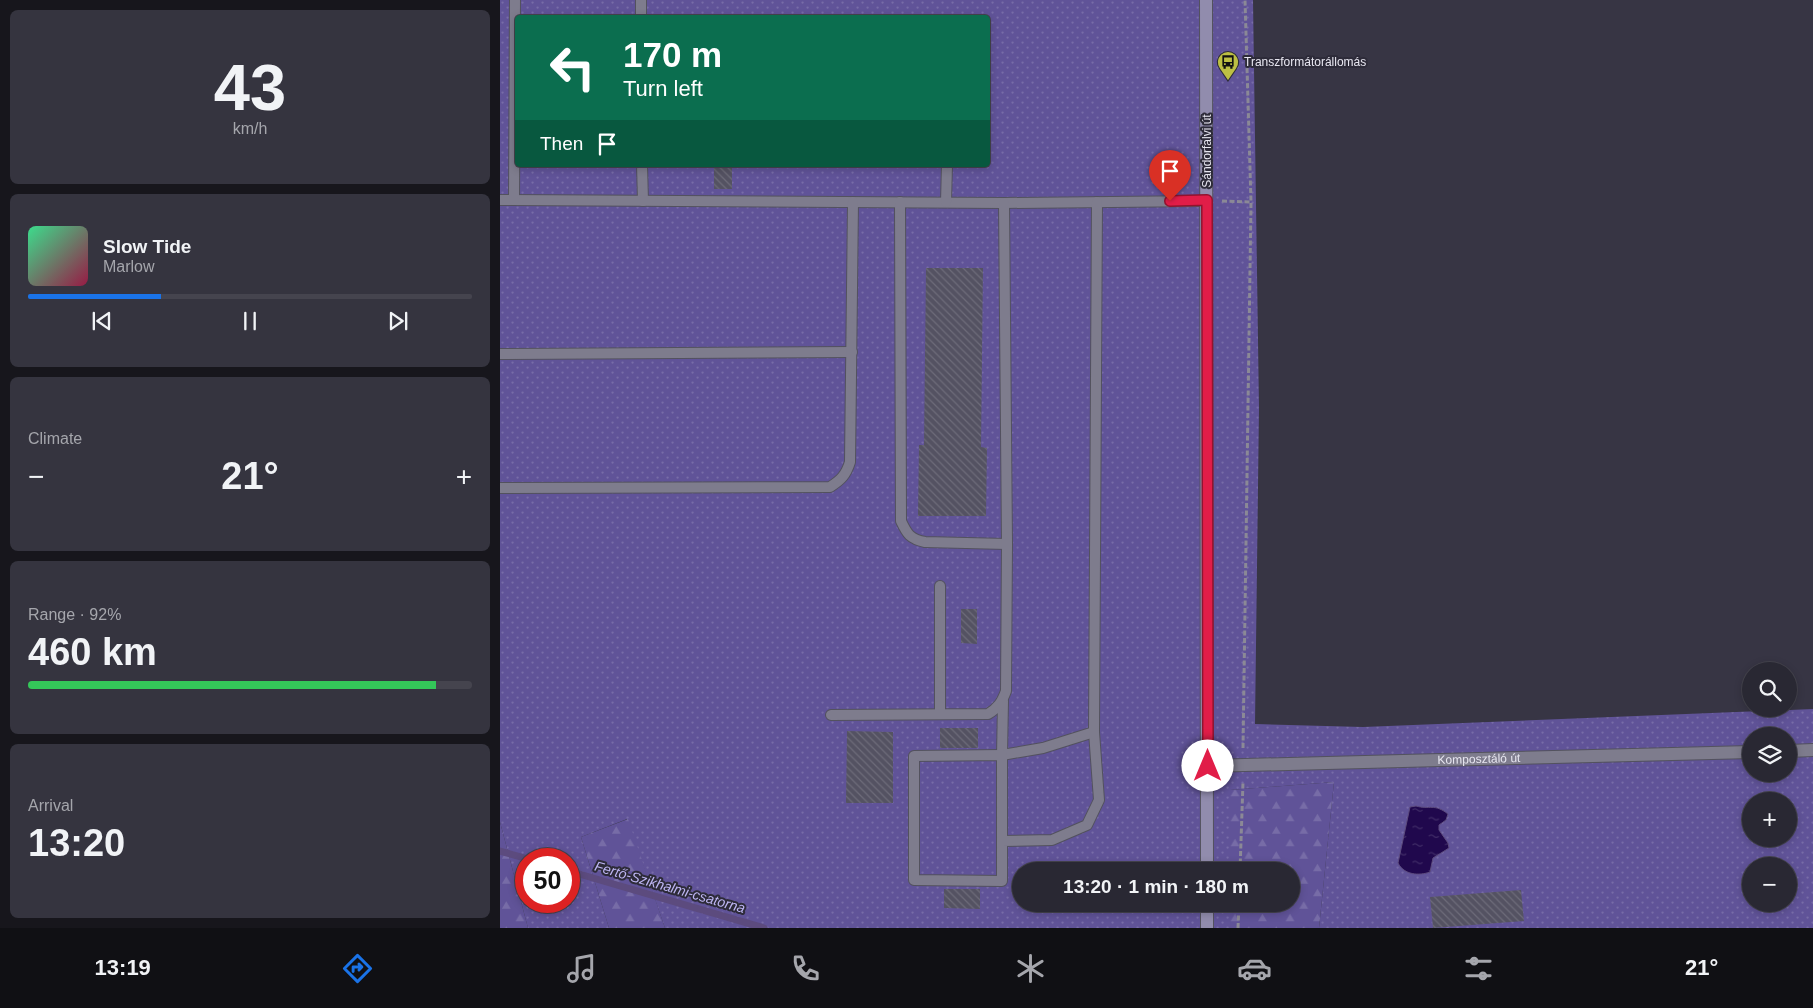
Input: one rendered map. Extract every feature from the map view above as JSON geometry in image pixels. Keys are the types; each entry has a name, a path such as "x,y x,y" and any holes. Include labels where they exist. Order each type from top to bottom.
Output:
{"main road":[{"name":"Sándorfalvi út","path":"1206,0 1207,862"},
{"path":"1207,912 1207,928"}],"street":[{"path":"1797,751 1813,750"},
{"name":"Komposztáló út","path":"1208,766 1742,752"}],"lane":[{"path":"514,200 515,0"},
{"path":"641,0 641,15"},
{"path":"642,167 643,201"},
{"path":"946,202 947,167"},
{"path":"500,200 1004,203 1207,200"},
{"path":"500,488 830,487 840,481 847,472 850,462 854,202"},
{"path":"900,202 901,520 907,534 914,540 925,542 1007,544"},
{"path":"1002,841 1052,840 1087,825 1099,800 1094,732 1097,202"},
{"path":"1004,203 1007,544 1006,691 1003,701 1002,755 1002,881 914,880 914,756 1002,755 1043,748 1094,732"},
{"path":"500,354 852,352"},
{"path":"940,586 940,714"},
{"path":"830,715 988,714 1003,701"}],"path":[{"path":"1240,862 1251,202 1245,0"},
{"path":"1207,200 1251,202"},
{"path":"1238,928 1239,912"}],"green space":[{"path":"500,0 1253,0 1259,408 1255,724 1363,727 1742,712 1742,717 1797,717 1797,710 1813,709 1813,928 1319,928 1334,782 1230,790 1230,862 1012,862 1012,912 1230,912 1230,928 665,928 627,819 581,837 609,928 528,928 524,913 580,913 580,848 515,848 515,879 500,822"},
{"path":"1334,782 1319,928 1230,928 1230,912 1300,912 1300,862 1230,862 1230,790"},
{"path":"628,819 665,928 609,928 581,837"},
{"path":"500,822 515,879 515,913 524,913 528,928 500,928"}],"water":[{"path":"1410,807 1439,809 1448,814 1446,820 1439,825 1439,830 1448,843 1449,848 1433,858 1430,872 1421,874 1412,874 1404,870 1398,863"}],"building":[{"path":"714,167 732,167 732,189 714,189"},
{"path":"926,268 983,268 981,447 987,448 986,516 918,516 919,445 924,445"},
{"path":"961,609 977,609 977,644 961,643"},
{"path":"940,728 978,728 978,748 940,748"},
{"path":"847,731 893,732 893,803 846,803"},
{"path":"944,889 980,889 980,909 944,908"},
{"path":"1521,890 1524,921 1433,928 1430,897"}],"waterway":[{"name":"Fertő-Szikhalmi-csatorna","path":"500,851 515,855"},
{"name":"Fertő-Szikhalmi-csatorna","path":"580,874 764,928"}],"place":[{"name":"Transzformátorállomás","path":"1228,81"}],"route":[{"path":"1170,201 1207,200 1208,766"}]}
